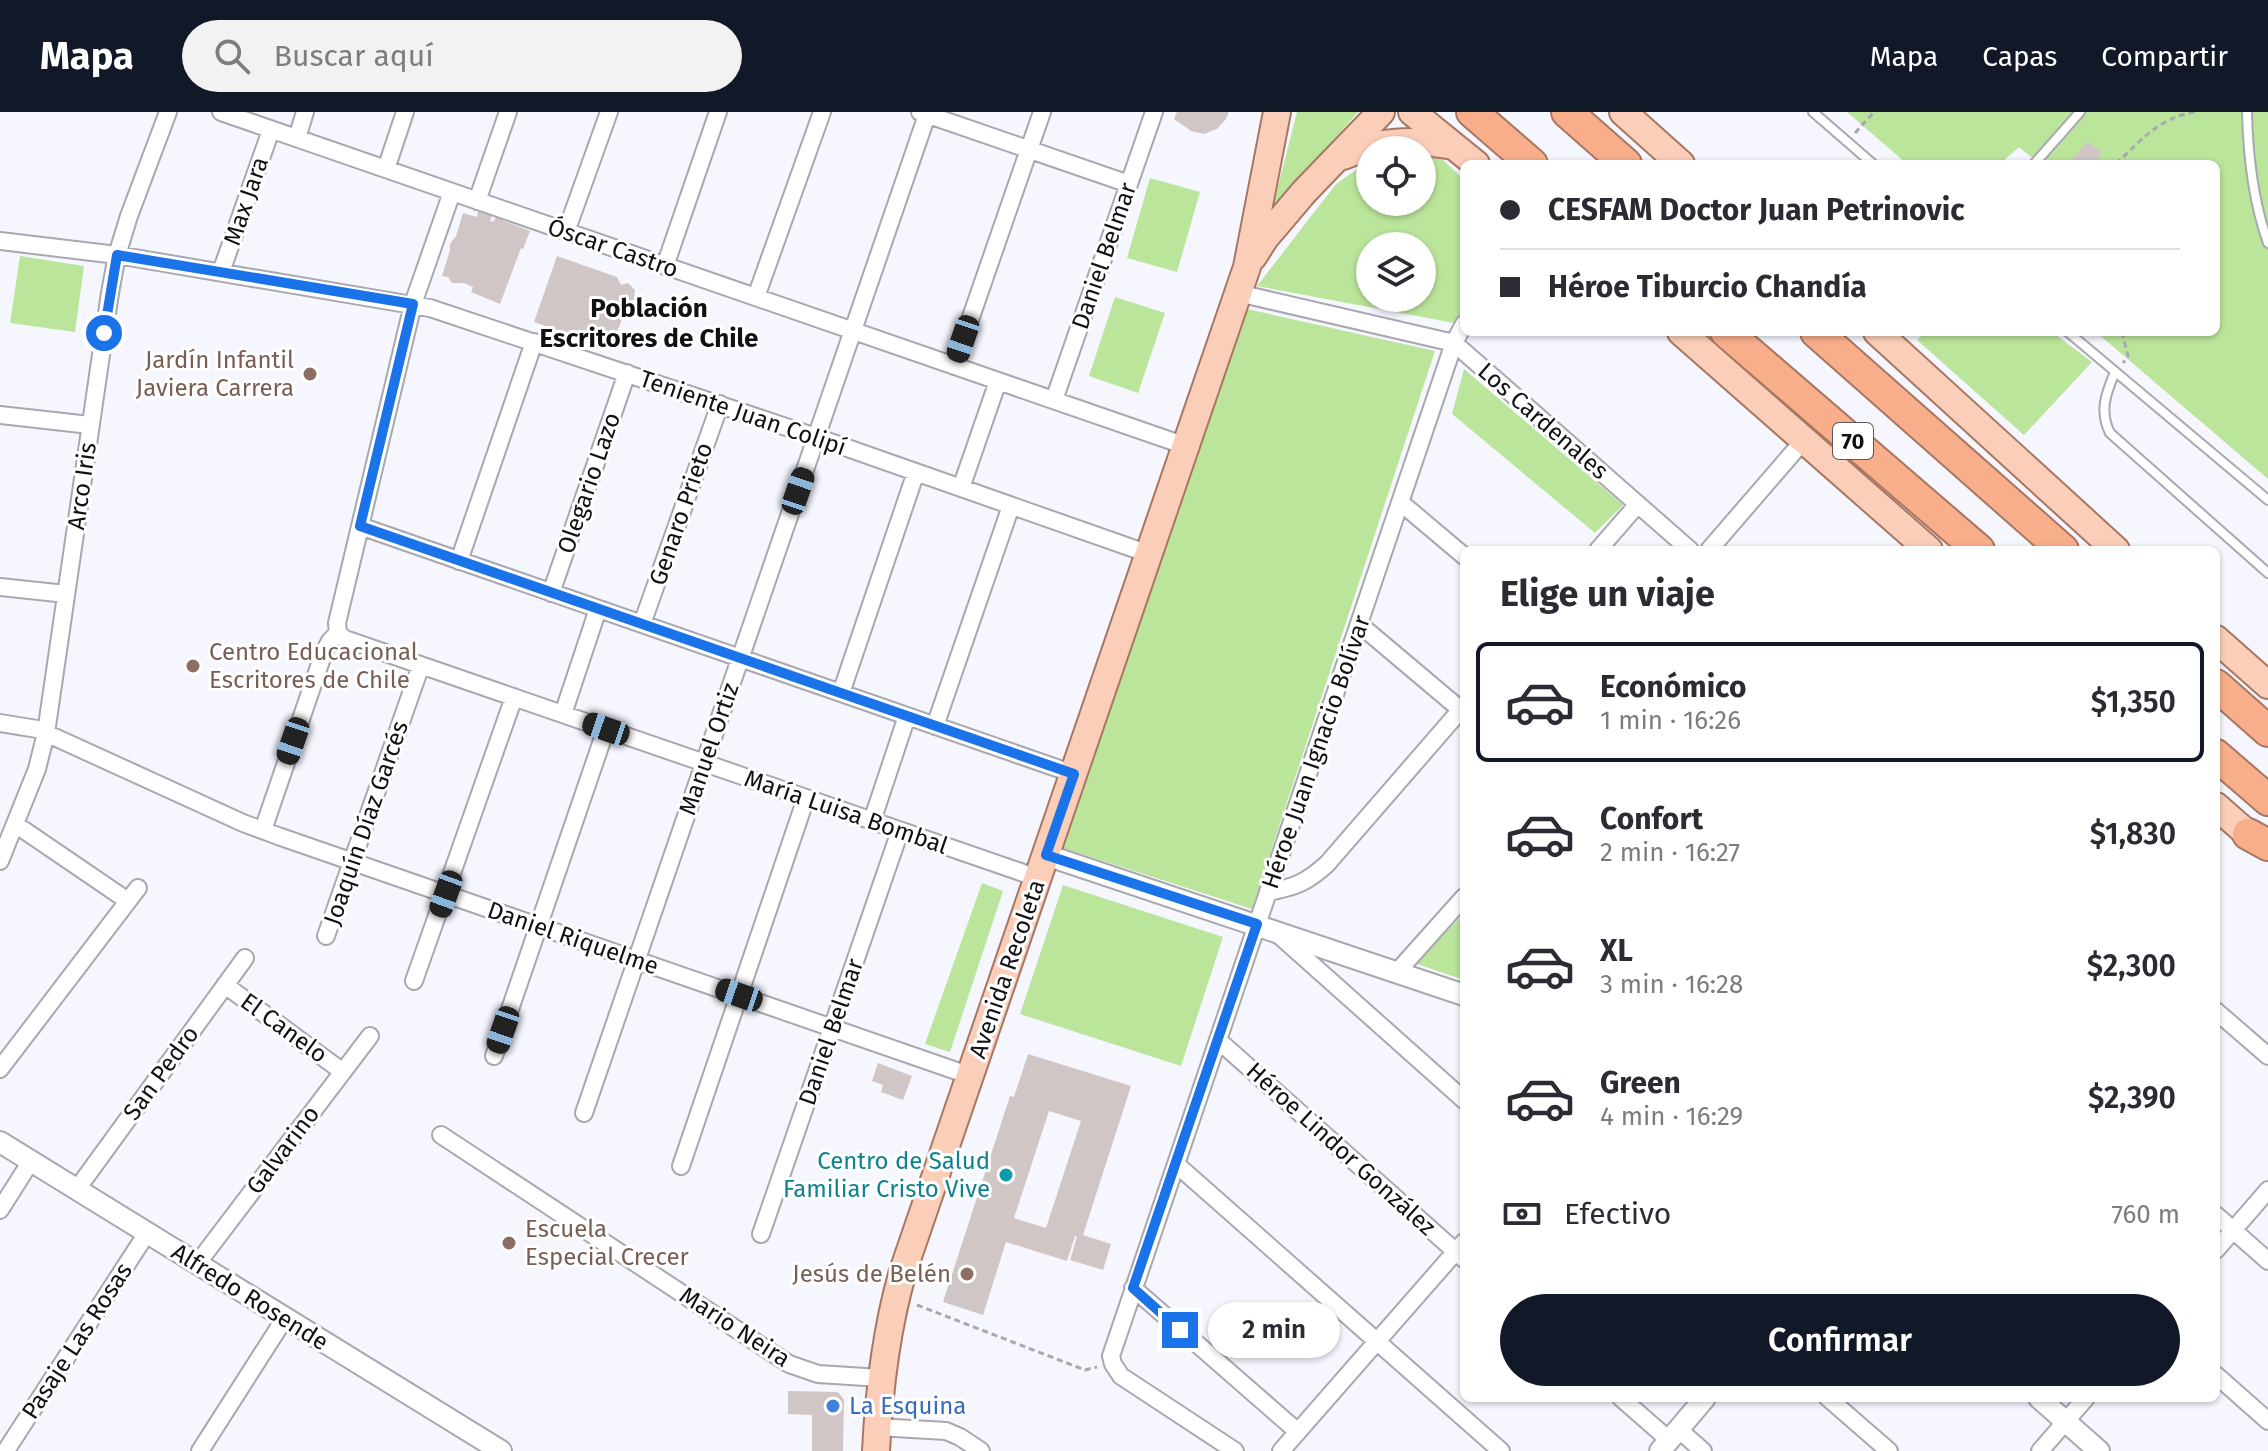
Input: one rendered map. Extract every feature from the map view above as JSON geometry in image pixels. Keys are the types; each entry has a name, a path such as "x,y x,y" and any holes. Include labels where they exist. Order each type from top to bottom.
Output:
{"highway":[{"path":"1472,112 1527,160"},
{"path":"1567,112 1621,160"},
{"name":"70","path":"1731,336 1974,546"},
{"name":"70","path":"1821,336 2058,546"},
{"path":"2220,689 2268,731"},
{"path":"2220,758 2268,800"}],"main road":[{"name":"Avenida Recoleta","path":"876,1439 881,1378 896,1297 1247,267 1277,112"},
{"name":"Avenida Recoleta","path":"1247,267 1279,221 1381,112"},
{"path":"1412,112 1471,160"},
{"path":"1623,112 1677,160"},
{"path":"1336,159 1369,146 1395,142 1421,141 1453,146"},
{"path":"1686,336 1924,546"},
{"path":"1884,336 2112,546"},
{"path":"2220,643 2268,685"},
{"path":"2220,812 2258,840"}],"street":[{"name":"Arco Iris","path":"0,861 37,769 46,733 117,255 168,112"},
{"name":"Óscar Castro","path":"221,112 1186,446"},
{"name":"Max Jara","path":"297,138 305,112"},
{"path":"386,169 405,112"},
{"path":"477,201 508,112"},
{"path":"566,232 609,112"},
{"path":"665,266 718,112"},
{"path":"756,297 822,112"},
{"path":"954,366 1042,112"},
{"name":"Daniel Belmar","path":"1054,400 1154,112"},
{"path":"925,113 1129,184"},
{"name":"Manuel Ortiz","path":"584,1113 925,113"},
{"name":"Max Jara","path":"221,272 271,130"},
{"path":"263,830 324,652 338,633 337,623 413,304 452,192"},
{"name":"Teniente Juan Colipí","path":"0,241 117,255 446,312 1149,554"},
{"name":"Los Cardenales","path":"1238,293 1454,343 1685,546"},
{"name":"Héroe Juan Ignacio Bolívar","path":"1113,1364 1113,1348 1133,1288 1218,1040 1265,927 1268,892 1460,332"},
{"path":"459,561 534,342"},
{"name":"Olegario Lazo","path":"551,593 627,373"},
{"path":"961,488 998,381"},
{"name":"Genaro Prieto","path":"642,624 720,404"},
{"path":"0,415 90,425"},
{"path":"1712,546 1804,440"},
{"path":"841,693 916,472"},
{"path":"1400,502 1460,553"},
{"path":"1601,546 1638,504"},
{"path":"935,726 1011,506"},
{"path":"360,526 1074,774"},
{"path":"0,587 66,594"},
{"path":"563,714 598,609"},
{"path":"1359,624 1460,706"},
{"name":"María Luisa Bombal","path":"338,633 345,639 900,831 1042,867"},
{"name":"Joaquín Díaz Garcés","path":"326,936 421,665"},
{"path":"414,981 514,697"},
{"path":"1268,892 1296,887 1327,864 1460,710"},
{"path":"872,821 907,716"},
{"name":"Daniel Riquelme","path":"0,723 46,733 263,830 971,1076"},
{"path":"494,1056 606,729"},
{"path":"681,1166 806,798"},
{"path":"0,1069 133,895 15,824"},
{"name":"Daniel Belmar","path":"761,1234 900,831"},
{"path":"1042,867 1265,927 1460,994"},
{"path":"1397,972 1460,901"},
{"path":"1265,927 1460,1097"},
{"name":"San Pedro","path":"77,1189 245,958"},
{"name":"El Canelo","path":"225,985 343,1072"},
{"path":"2220,1014 2268,1056"},
{"name":"Galvarino","path":"197,1264 370,1036"},
{"name":"Héroe Lindor González","path":"1218,1040 1460,1250"},
{"name":"Mario Neira","path":"441,1135 789,1364 818,1374 881,1378"},
{"name":"Alfredo Rosende","path":"0,1142 501,1451"},
{"path":"0,1210 31,1161"},
{"path":"1176,1164 1501,1451"},
{"path":"2220,1245 2268,1190"},
{"path":"2220,1219 2268,1261"},
{"name":"Pasaje Las Rosas","path":"6,1448 147,1233"},
{"path":"1281,1451 1460,1252"},
{"path":"1133,1288 1298,1432"},
{"path":"200,1451 285,1318"},
{"path":"1113,1364 1121,1376 1235,1451"},
{"path":"2220,1379 2268,1421"},
{"path":"1626,1402 1669,1440 1703,1451"},
{"path":"1669,1440 1702,1402"},
{"path":"1833,1402 1889,1451"},
{"path":"2044,1402 2099,1451"},
{"path":"2040,1451 2083,1402"},
{"path":"876,1439 946,1431 981,1451"}],"lane":[{"path":"1813,112 1868,160"},
{"path":"2038,160 2080,112"},
{"path":"2247,112 2248,152 2258,216 2268,243"},
{"path":"2073,336 2268,500"},
{"path":"2115,372 2103,408 2110,433 2268,573"}],"path":[{"path":"1848,142 1874,112"},
{"path":"2120,160 2153,128 2183,114 2195,112"},
{"path":"2115,372 2128,356 2123,336"},
{"path":"896,1297 1085,1370 1113,1364"}],"green space":[{"path":"1297,112 1358,112 1272,210"},
{"path":"1847,112 2268,112 2268,479 2101,336 2220,336 2220,160 2035,160 2019,147 2004,160 1902,160"},
{"path":"1436,153 1460,176 1460,316 1454,323 1395,312 1436,312 1436,232 1356,232 1356,305 1257,286 1336,184 1356,170 1356,216 1436,216"},
{"path":"1150,178 1200,192 1177,272 1127,258"},
{"path":"20,256 84,266 75,332 10,323"},
{"path":"1115,297 1165,313 1138,393 1089,376"},
{"path":"1247,309 1435,351 1252,909 1060,847"},
{"path":"1920,336 2057,336 2092,362 2024,435 1917,340"},
{"path":"1464,369 1623,505 1595,533 1452,414"},
{"path":"982,883 1003,891 950,1052 925,1044"},
{"path":"1063,885 1223,937 1181,1066 1020,1014"},
{"path":"1460,918 1460,979 1414,963"}],"building":[{"path":"1177,112 1229,112 1217,129 1204,134 1191,131 1174,119"},
{"path":"2088,141 2102,153 2096,160 2072,160"},
{"path":"478,211 492,216 490,221 493,222 498,214 504,221 530,231 500,304 471,292 473,287 452,283 448,277 442,276 450,244 456,236 463,213 477,217"},
{"path":"557,256 617,277 621,285 628,283 635,290 634,299 628,304 617,332 591,342 534,322"},
{"name":"Centro de Salud Familiar Cristo Vive","path":"1028,1054 1131,1086 1083,1235 1111,1244 1103,1270 1070,1260 1075,1236 1067,1261 1006,1242 983,1315 943,1302 1010,1096 1014,1097","holes":["1049,1111 1081,1121 1046,1228 1014,1218"]},
{"path":"878,1063 912,1076 903,1100 881,1092 883,1085 872,1081"},
{"path":"788,1391 838,1392 844,1400 843,1451 812,1451 812,1415 788,1414"}],"place":[{"name":"Jardín Infantil Javiera Carrera","path":"310,374"},
{"name":"Centro Educacional Escritores de Chile","path":"193,666"},
{"name":"Centro de Salud Familiar Cristo Vive","path":"1006,1175"},
{"name":"Escuela Especial Crecer","path":"509,1243"},
{"name":"Jesús de Belén","path":"967,1274"},
{"name":"La Esquina","path":"833,1406"}],"district":[{"name":"Población Escritores de Chile","path":"649,323"}],"route":[{"path":"104,333 117,255 413,304 360,526 1074,774 1046,855 1257,924 1133,1288 1180,1330"}]}
